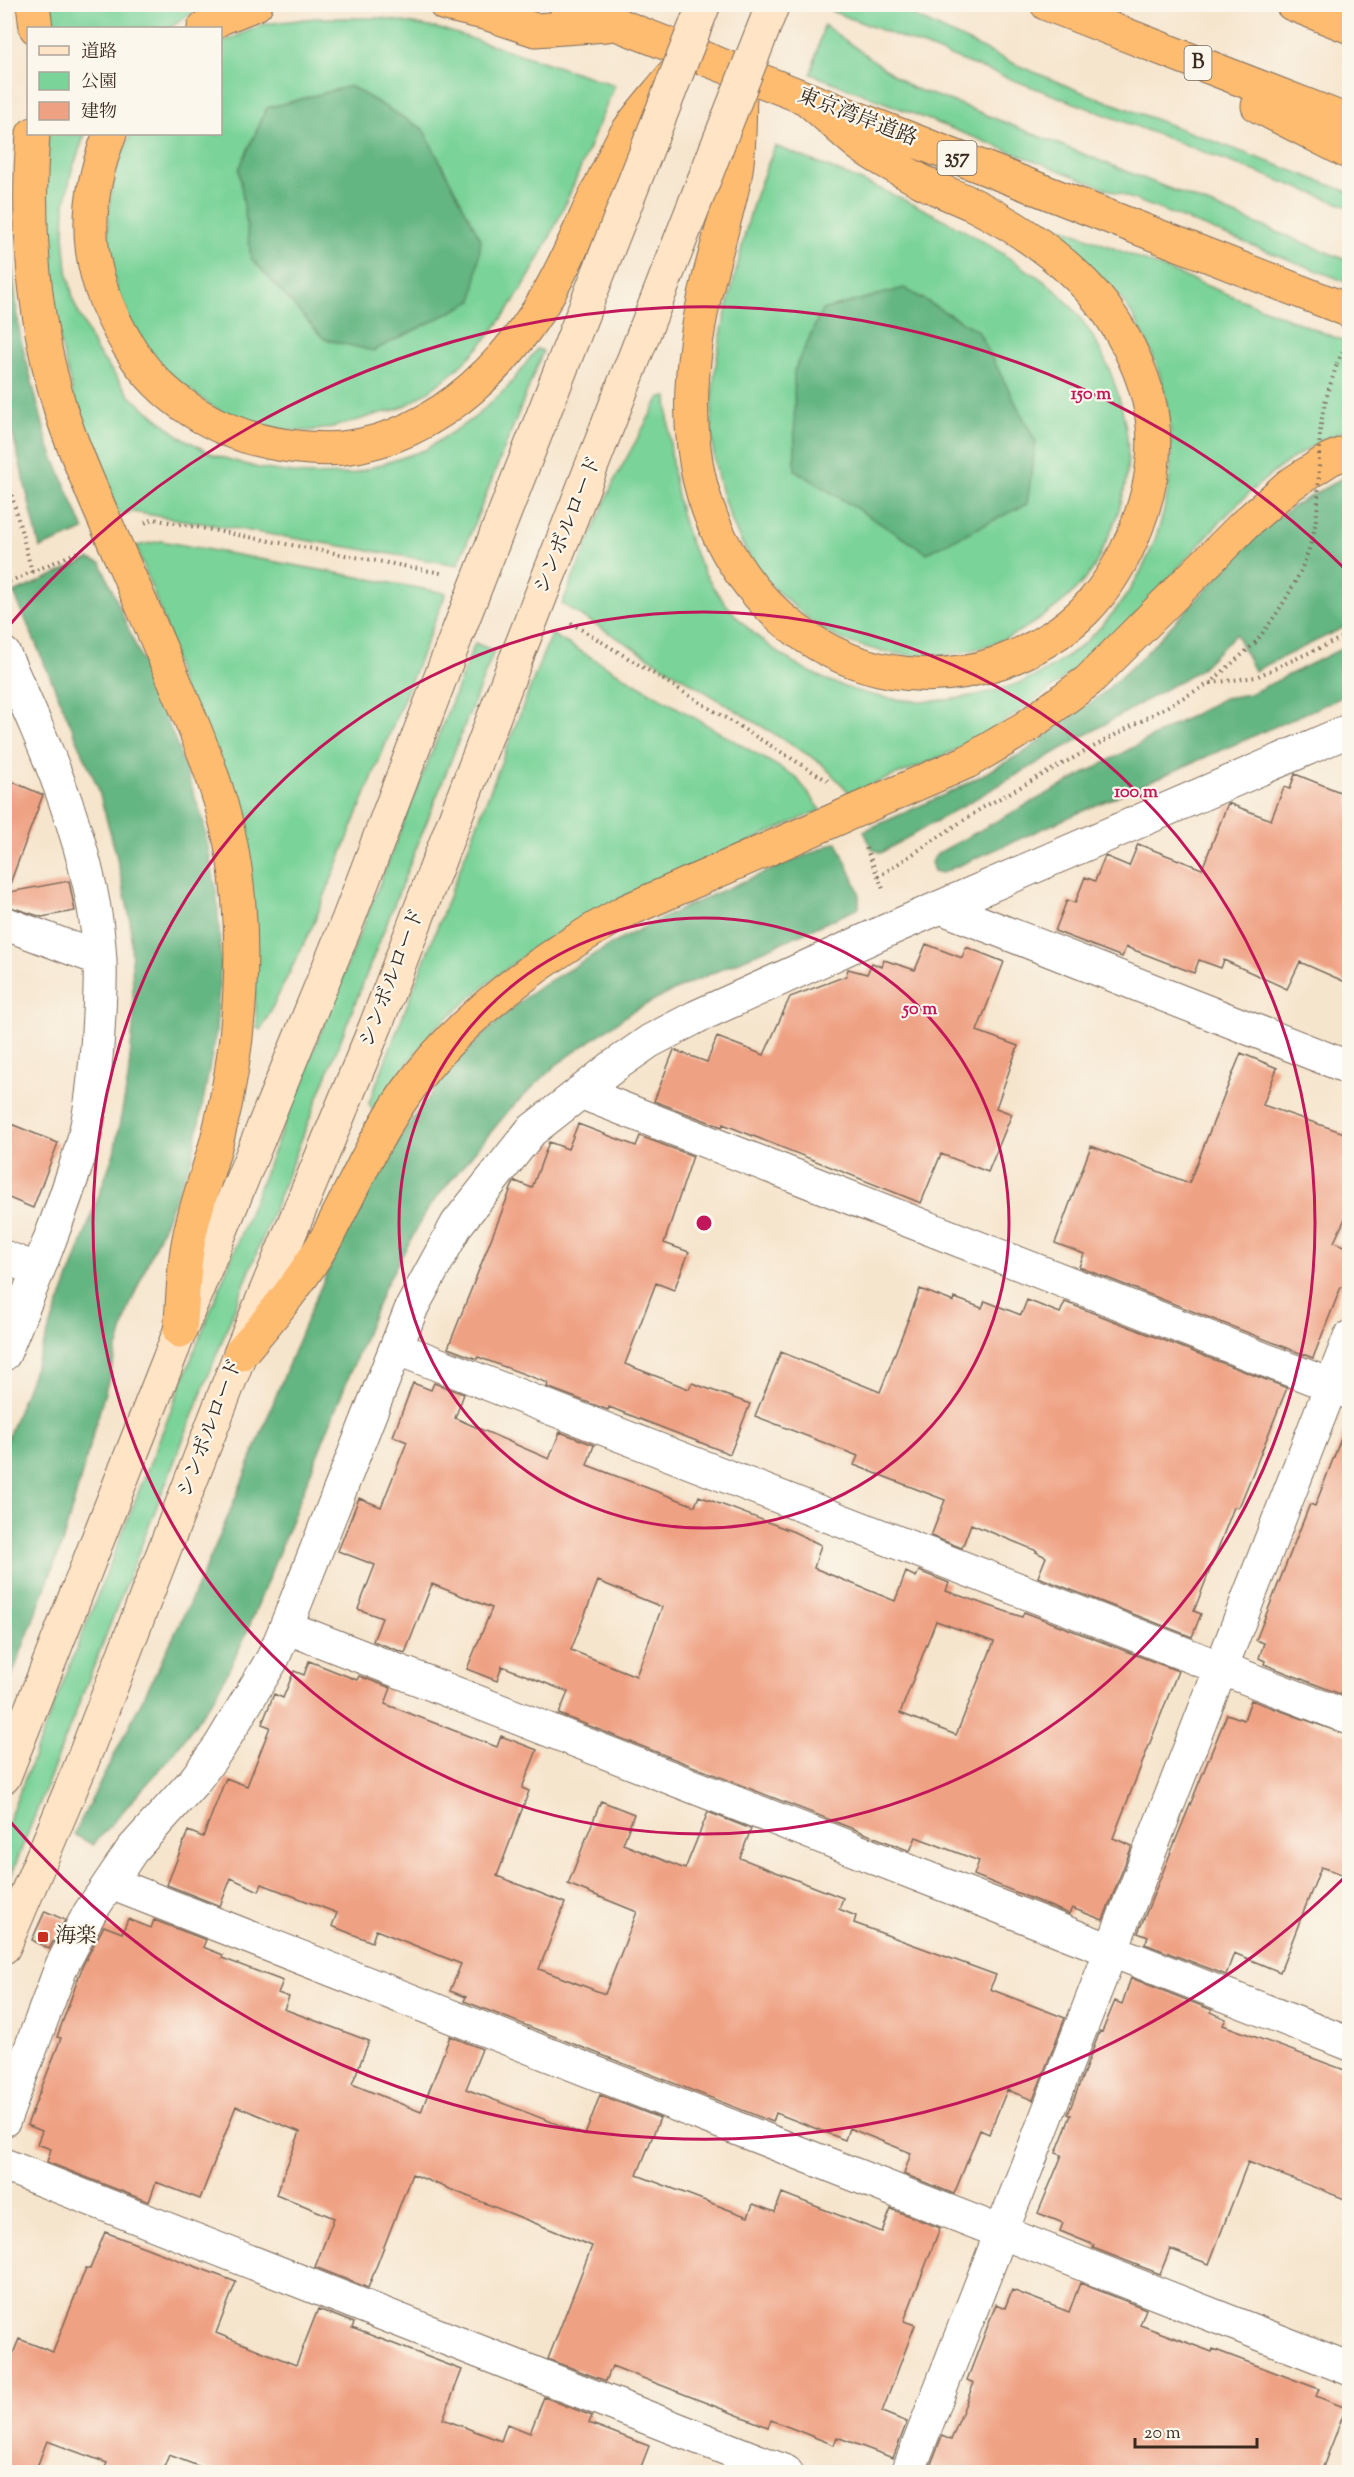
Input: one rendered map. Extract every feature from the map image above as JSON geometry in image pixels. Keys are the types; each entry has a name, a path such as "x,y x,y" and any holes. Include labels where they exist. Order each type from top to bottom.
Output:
{"highway":[{"path":"33,4 36,27"},
{"path":"206,27 221,18 256,4"},
{"path":"445,4 488,14 535,30 615,24"},
{"name":"東京湾岸道路","path":"565,4 1350,311"},
{"name":"B","path":"1047,4 1350,122"},
{"path":"1292,4 1350,27"},
{"path":"1338,4 1350,8"},
{"path":"1111,29 1350,153"},
{"path":"110,135 96,177 89,228 93,266 106,303 124,339 145,370 173,398 205,419 238,434 273,444 309,449 343,448 375,441 415,426 455,402 490,372 517,341 558,275 625,135 681,64"},
{"path":"741,86 735,177 700,321 692,409 694,449 704,494 729,556 763,602 785,622 830,652 882,670 938,675 968,671 1014,657 1037,647 1076,621 1105,587 1132,537 1152,478 1155,452 1154,420 1137,366 1113,319 1073,272 1012,227 975,206 925,183 863,147 807,99"},
{"path":"33,135 29,185 30,243 35,296 61,412 85,474 202,747 221,800 232,847 238,899 241,963 236,1035 220,1127 188,1244 180,1331"},
{"path":"240,1354 293,1292 326,1238 374,1143 406,1092 446,1046 489,1004 516,982 577,937 626,911 956,767 1026,727 1088,681 1244,525 1288,486 1330,459 1350,452"}],"main road":[{"path":"4,1777 180,1331 348,920 456,637 705,4"},
{"name":"シンボルロード","path":"4,1947 80,1770 240,1354 376,1025 516,659 773,4"}],"street":[{"path":"4,654 42,739 66,802 83,861 100,959 100,1003 95,1068 82,1144 38,1270 4,1354"},
{"path":"4,2120 62,1965 90,1912 132,1850 195,1780 220,1746 273,1658 412,1307 457,1224 531,1131 650,1041 696,1017 940,907 1344,737"},
{"path":"940,907 1350,1068"},
{"path":"4,923 100,959"},
{"path":"580,1092 1340,1389"},
{"path":"4,1257 38,1270"},
{"path":"908,2472 1221,1668 1340,1389 1350,1337"},
{"path":"396,1348 1350,1718"},
{"path":"286,1628 1350,2044"},
{"path":"111,1883 1350,2369"},
{"path":"4,2165 786,2472"}],"path":[{"path":"878,877 982,808 1210,683 1255,643 1286,599 1302,567 1311,541 1318,505 1323,412 1337,364"},
{"path":"4,466 32,572"},
{"path":"1210,683 1256,677 1350,634"}],"green space":[{"path":"4,5 6,5 11,24 7,222 20,336 48,444 84,530 40,548 5,401"},
{"path":"47,5 211,5 197,10 171,27 50,27"},
{"path":"833,5 891,5 1017,65 1077,90 1349,192 1349,207 831,11"},
{"path":"315,18 381,18 445,30 615,85 547,243 503,318 476,350 441,382 401,408 333,427 308,431 259,425 226,413 202,399 161,367 141,341 126,314 116,285 110,255 108,225 111,194 119,164 131,135 222,135 222,43 264,24"},
{"path":"824,25 912,88 954,102 1349,261 1349,283 811,74"},
{"path":"350,86 423,129 481,240 473,301 373,351 324,339 251,258 239,169 267,108"},
{"path":"47,135 85,135 71,173 65,204 64,235 67,270 74,303 96,350 131,397 179,436 214,455 258,468 307,475 352,474 425,450 474,418 508,387 537,349 543,351 458,565 133,512 119,515 89,443 75,402 56,325 44,212"},
{"path":"775,146 900,198 989,245 1054,289 1081,318 1102,353 1117,391 1128,444 1125,487 1117,515 1093,569 1084,581 1058,606 1012,635 971,650 927,656 881,651 849,642 817,626 776,591 758,569 737,534 723,496 714,456 712,397 717,357 748,220"},
{"path":"1036,217 1349,343 1349,429 1313,446 1280,467 1250,492 1116,633 1062,680 1024,709 984,735 949,753 850,793 820,762 562,604 614,481 660,397 667,397 674,478 682,518 696,556 713,587 736,616 763,641 794,663 827,680 861,692 897,699 933,701 971,696 1020,683 1036,676 1081,645 1117,607 1145,564 1163,516 1171,465 1168,413 1155,362 1131,313 1099,275 1033,222"},
{"path":"904,288 978,331 1036,442 1027,504 927,553 795,470 794,371 822,310"},
{"path":"1349,474 1349,625 1254,671 1236,634 1199,670 881,853 872,849 864,831 955,790 1026,751 1102,694 1141,658 1268,524"},
{"path":"161,541 446,593 313,925 261,1030 257,1028 253,960 164,621 136,546"},
{"path":"89,559 101,563 175,740 203,820 217,895 221,963 216,1032 193,1156 129,1307 62,1544 5,1694 5,1445 114,1153 128,1080 134,1016 130,918 98,788 14,593"},
{"path":"551,634 796,777 821,810 628,895 545,940 494,978 434,1029 372,1110 369,1103"},
{"path":"475,643 494,651 5,1891 5,1829"},
{"path":"1349,645 1349,694 942,873 934,871 931,862 938,853 1224,698 1250,694"},
{"path":"837,842 859,892 859,908 681,987 633,1011 555,1066 510,1109 429,1207 384,1288 245,1637 218,1691 169,1759 93,1845 74,1834 187,1609 221,1533 309,1315 341,1244 377,1175 418,1111 468,1051 526,997 542,986 634,932 734,885"}],"building":[{"path":"1295,774 1350,796 1350,984 1300,962 1287,989 1224,960 1221,968 1199,960 1194,973 1126,947 1122,957 1055,931 1067,900 1075,903 1085,877 1095,881 1105,856 1129,866 1138,844 1202,869 1228,803 1271,820 1284,787 1290,789"},
{"path":"4,778 43,795 8,889 4,888"},
{"path":"69,881 75,911 42,917 4,905 4,893"},
{"path":"926,944 962,958 966,947 1004,962 977,1031 1018,1046 996,1108 1012,1114 988,1172 941,1154 921,1203 723,1124 722,1127 654,1101 674,1050 707,1062 717,1037 764,1055 790,997 846,976 848,969 867,974 872,963 882,967 884,960 915,970"},
{"path":"1241,1053 1277,1068 1263,1105 1350,1135 1350,1208 1334,1242 1350,1248 1350,1290 1341,1287 1313,1358 1079,1267 1084,1254 1055,1243 1091,1146 1189,1183"},
{"path":"11,1124 58,1143 33,1208 4,1196 4,1142"},
{"path":"578,1124 636,1146 640,1136 693,1156 664,1243 689,1252 674,1290 656,1283 625,1364 689,1389 692,1383 750,1404 730,1454 609,1407 608,1410 547,1387 548,1383 448,1348 512,1186 515,1181 532,1188 549,1142 568,1149"},
{"path":"920,1289 954,1302 955,1298 982,1308 985,1301 1021,1315 1027,1300 1060,1313 1065,1302 1287,1388 1240,1505 1238,1508 1234,1507 1194,1611 1201,1614 1192,1637 1038,1577 1046,1557 1037,1551 971,1524 962,1548 931,1536 945,1500 854,1465 858,1456 755,1416 781,1352 880,1392"},
{"path":"413,1383 431,1390 434,1383 464,1394 455,1418 549,1459 560,1432 594,1445 587,1465 695,1506 699,1496 794,1532 821,1545 814,1568 895,1601 906,1572 916,1577 919,1571 949,1583 946,1591 1022,1617 1024,1612 1178,1671 1113,1838 1132,1846 1103,1920 1072,1908 1069,1914 974,1875 979,1861 916,1837 910,1851 559,1714 568,1692 502,1666 497,1681 467,1669 492,1608 432,1584 405,1653 373,1641 382,1618 358,1609 375,1565 338,1551 359,1498 381,1507 407,1442 393,1436","holes":["598,1581 662,1607 636,1676 571,1650","936,1621 994,1642 956,1735 900,1713"]},
{"path":"1347,1423 1350,1424 1350,1698 1264,1664 1265,1661 1259,1658 1264,1643 1256,1640 1310,1504 1315,1506"},
{"path":"309,1661 357,1680 359,1676 391,1688 385,1704 497,1747 501,1736 537,1750 522,1788 529,1791 497,1876 565,1903 539,1969 605,1994 637,1912 568,1884 601,1801 634,1814 623,1844 685,1869 708,1812 751,1829 740,1858 843,1898 839,1909 856,1916 854,1923 996,1975 990,1989 1065,2018 1033,2100 1007,2090 989,2134 980,2130 954,2194 904,2174 911,2153 849,2128 845,2140 776,2113 773,2122 464,2001 466,1997 450,1991 461,1964 376,1930 372,1942 332,1926 337,1913 262,1884 259,1891 231,1878 220,1906 167,1885 188,1831 203,1837 226,1778 247,1786 270,1727 262,1724 274,1694 283,1698 294,1671 304,1675"},
{"path":"1251,1700 1350,1736 1350,1877 1321,1867 1280,1972 1234,1953 1226,1975 1145,1944 1148,1937 1138,1933 1227,1714 1244,1720"},
{"path":"45,1911 65,1920 49,1949 32,1940"},
{"path":"128,1919 151,1928 154,1920 206,1940 203,1947 223,1955 222,1958 283,1981 278,1993 289,1997 284,2009 369,2041 352,2084 421,2112 450,2036 482,2049 466,2089 585,2135 600,2095 660,2118 637,2175 748,2217 753,2204 775,2212 782,2193 882,2232 891,2209 940,2228 904,2321 915,2325 882,2412 907,2422 893,2458 837,2437 834,2445 771,2420 768,2427 612,2366 606,2381 548,2359 592,2246 412,2174 368,2288 315,2267 334,2218 276,2194 300,2132 236,2106 200,2199 156,2182 149,2202 47,2162 51,2149 37,2144 42,2131 27,2125 61,2038 57,2037 83,1965 104,1926 122,1933"},
{"path":"1131,1978 1212,2010 1211,2012 1226,2019 1223,2025 1350,2072 1350,2201 1248,2162 1209,2264 1170,2249 1160,2274 1093,2248 1094,2245 1060,2231 1063,2223 1038,2213 1062,2155 1056,2153 1071,2115 1068,2114 1100,2031 1102,2032 1115,2001 1122,2004"},
{"path":"105,2232 236,2282 216,2333 296,2365 318,2309 354,2323 352,2328 462,2370 443,2419 501,2441 507,2424 530,2433 544,2397 592,2416 589,2423 649,2446 639,2472 214,2472 169,2455 162,2472 103,2472 107,2463 47,2441 35,2472 4,2472 4,2376 19,2339 53,2352 86,2268 90,2269"},
{"path":"1080,2283 1146,2309 1140,2325 1212,2352 1213,2349 1319,2389 1316,2396 1346,2408 1321,2472 928,2472 942,2436 951,2440 974,2383 967,2380 996,2304 1005,2308 1012,2290 1069,2312"}],"place":[{"name":"海楽","path":"43,1937"}]}
